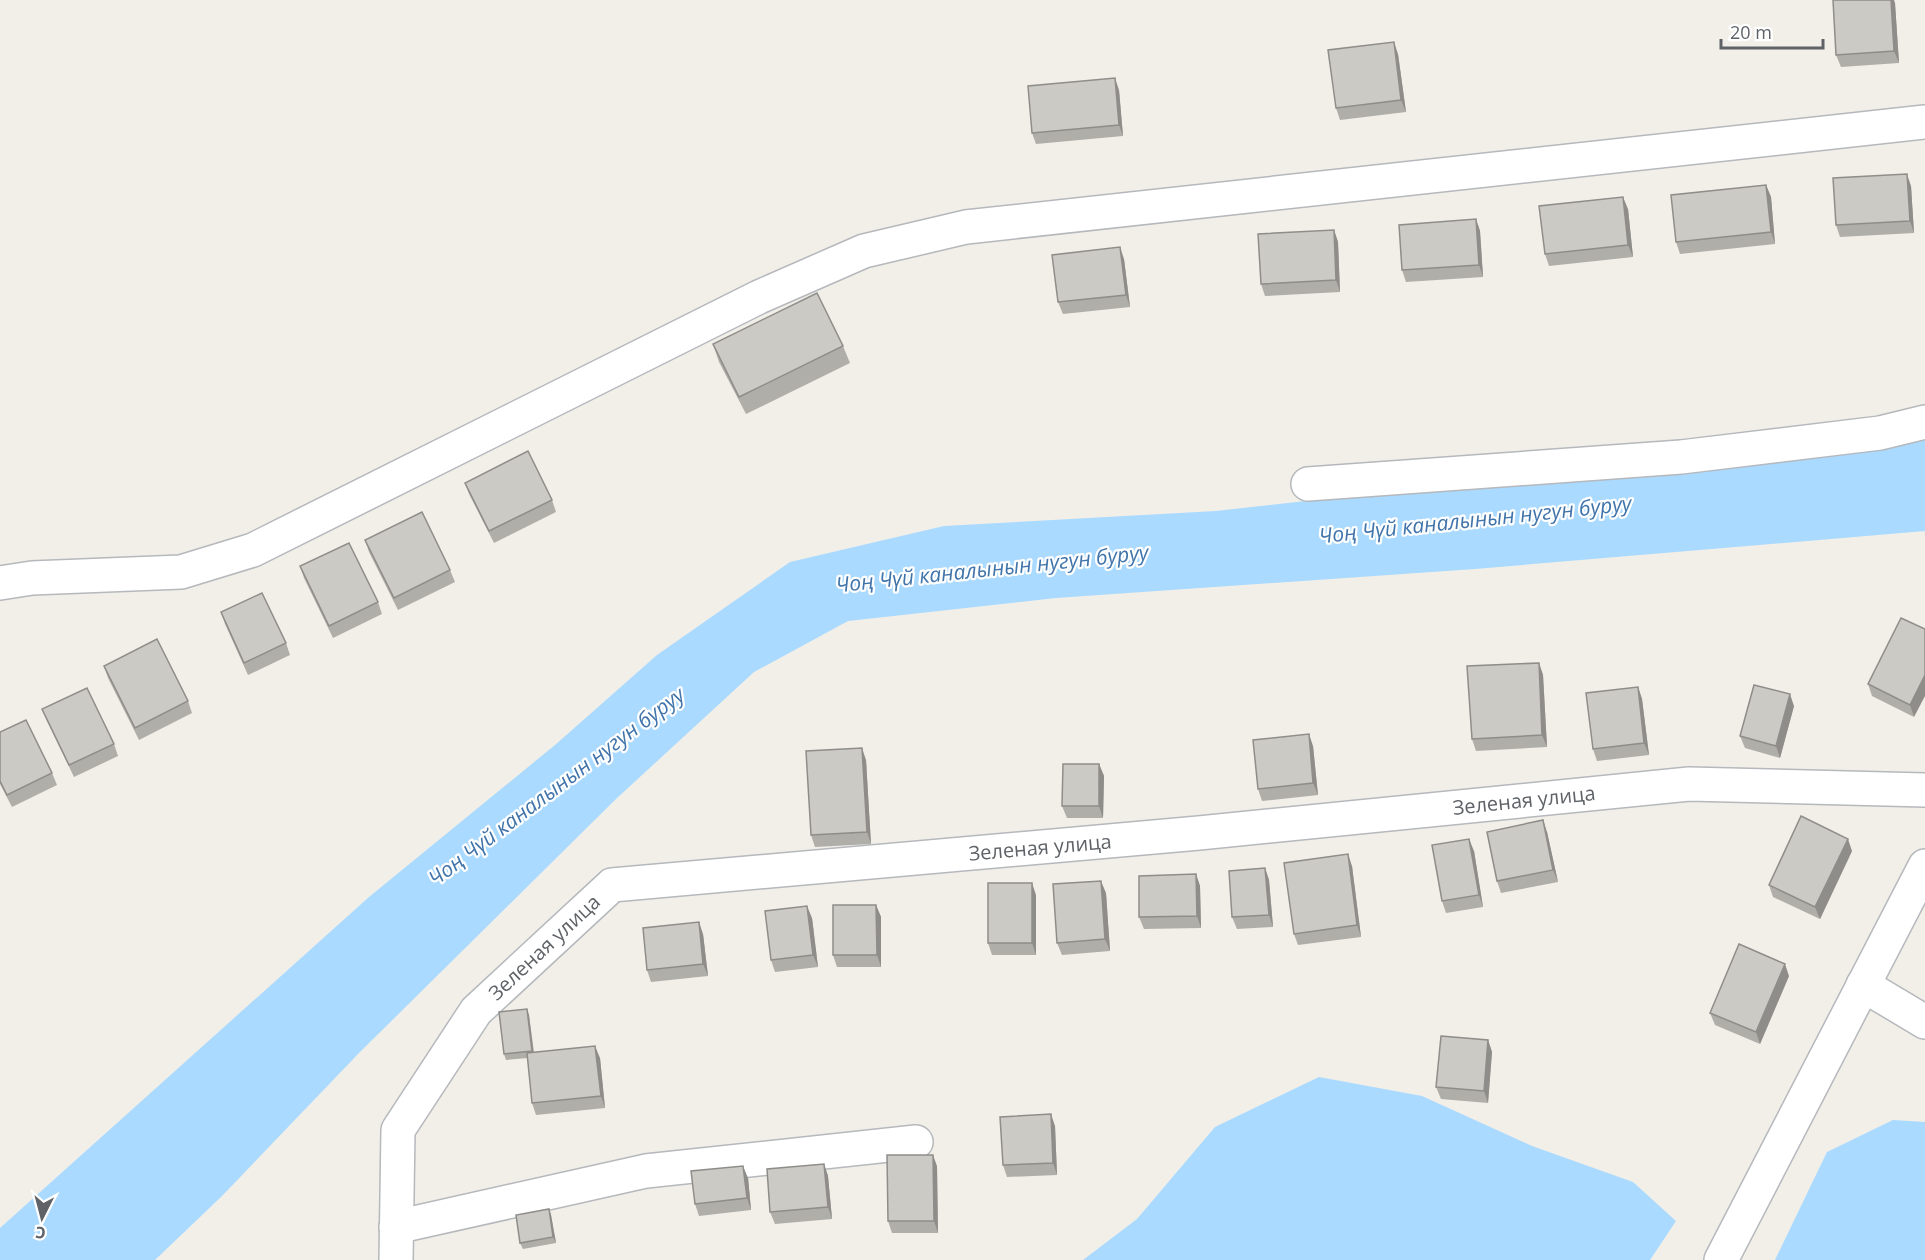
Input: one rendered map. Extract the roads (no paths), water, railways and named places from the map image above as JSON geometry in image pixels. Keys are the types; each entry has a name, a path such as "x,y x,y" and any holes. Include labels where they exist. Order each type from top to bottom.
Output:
{"street":[{"path":"0,583 32,578 181,573 253,550 759,297 864,251 966,227 1925,122"},
{"path":"1308,484 1681,457 1880,433 1925,422"},
{"name":"Зеленая улица","path":"396,1260 398,1130 476,1011 612,885 1199,833 1689,784 1925,790"},
{"path":"1721,1260 1925,866"},
{"path":"1863,985 1925,1022"},
{"path":"396,1227 646,1171 916,1142"}],"water":[{"name":"Чоң Чүй каналынын нугун буруу","path":"1925,440 1925,531 1475,569 1056,598 848,621 754,672 616,799 359,1053 222,1196 155,1260 0,1260 0,1228 369,897 555,745 657,655 790,562 944,526 1216,511 1554,473 1764,463"},
{"path":"1319,1077 1422,1096 1532,1146 1633,1182 1676,1221 1650,1260 1083,1260 1137,1219 1215,1127"},
{"path":"1893,1120 1925,1122 1925,1260 1775,1260 1827,1152"}]}
